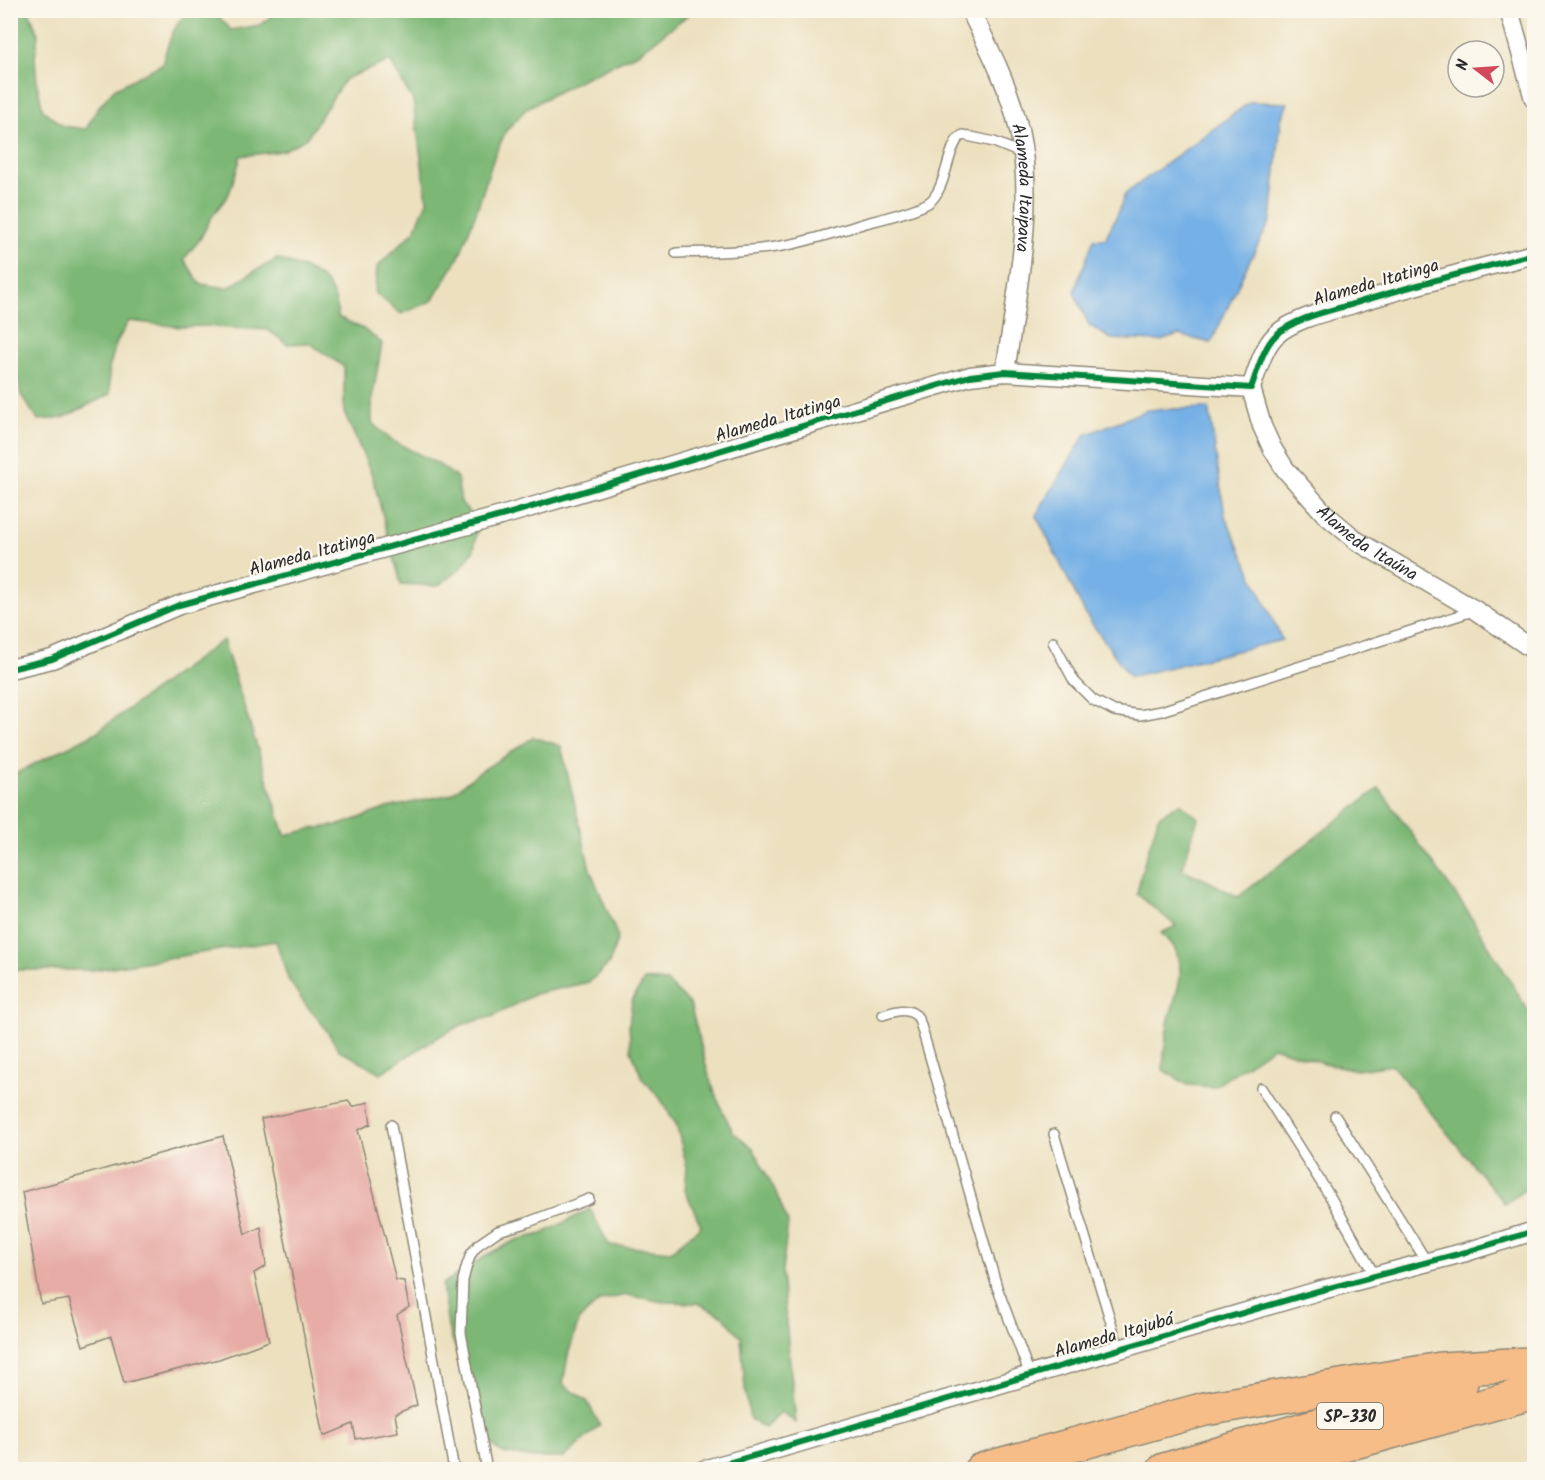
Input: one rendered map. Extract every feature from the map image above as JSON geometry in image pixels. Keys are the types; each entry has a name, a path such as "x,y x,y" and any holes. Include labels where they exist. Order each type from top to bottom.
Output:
{"highway":[{"path":"981,1470 1205,1409 1441,1369 1533,1372"},
{"name":"SP-330","path":"1164,1470 1533,1372"},
{"name":"SP-330","path":"1254,1470 1533,1372"}],"street":[{"name":"Alameda Itaipava","path":"970,10 1010,98 1023,154 1026,203 1005,372"},
{"path":"1509,10 1534,99"},
{"name":"Alameda Itatinga","path":"10,669 52,659 179,605 508,514 970,376 1005,372 1251,388 1263,355 1276,335 1290,326 1313,316 1394,291 1534,254"},
{"name":"Alameda Itaúna","path":"1251,388 1272,448 1290,476 1325,514 1357,541 1475,610 1534,650"},
{"name":"Alameda Itajubá","path":"703,1470 1306,1294 1534,1231"}],"lane":[{"path":"676,253 730,252 783,246 918,207 935,195 945,176 956,140 963,135 994,142 1023,154"},
{"path":"1053,642 1074,681 1093,700 1114,711 1140,715 1161,711 1475,610"},
{"path":"883,1015 901,1010 915,1014 919,1019 997,1287 1030,1375"},
{"path":"1261,1088 1331,1198 1375,1276"},
{"path":"1335,1116 1427,1262"},
{"path":"390,1125 453,1470"},
{"path":"1054,1134 1119,1349"},
{"path":"487,1470 461,1334 463,1280 466,1265 479,1244 498,1231 523,1224 589,1198"}],"green space":[{"path":"195,10 212,11 230,30 260,25 279,10 693,11 640,52 527,108 506,131 494,157 459,257 432,301 401,314 375,293 377,267 415,230 427,201 413,101 390,61 345,79 306,139 282,151 240,156 229,194 184,259 200,284 228,288 277,259 301,267 327,283 336,303 338,317 363,329 382,343 372,399 372,423 391,440 438,464 457,478 461,502 478,524 474,550 460,569 438,586 401,584 372,475 344,412 344,367 309,343 287,344 268,330 206,326 181,327 129,321 117,341 109,368 110,394 63,418 38,420 21,395 11,349 10,11 29,11 38,34 35,58 37,84 43,110 63,126 86,129 98,108 114,89 162,64 172,34 186,14"},
{"path":"223,640 285,835 343,824 387,808 451,794 478,773 534,737 561,746 590,869 618,937 609,964 589,982 535,994 494,1016 461,1025 381,1073 339,1050 288,979 276,941 93,970 11,970 11,776 95,733"},
{"path":"1379,788 1468,912 1534,1020 1534,1183 1505,1204 1392,1065 1357,1070 1323,1063 1273,1047 1214,1087 1188,1085 1163,1070 1168,1025 1179,983 1180,966 1174,947 1161,933 1176,926 1137,894 1159,816 1180,803 1198,818 1182,869 1238,897"},
{"path":"644,980 667,982 690,1004 710,1080 721,1108 733,1132 753,1148 777,1195 788,1223 782,1271 796,1423 781,1412 765,1428 750,1419 741,1337 723,1316 698,1303 663,1302 626,1295 600,1301 579,1320 568,1355 563,1384 587,1401 600,1425 564,1458 534,1458 502,1453 482,1437 474,1400 448,1327 442,1284 492,1252 516,1240 542,1234 590,1209 609,1245 671,1251 701,1226 685,1190 687,1167 676,1124 660,1098 642,1078 631,1050 629,1025 632,1001"}],"water":[{"path":"1250,102 1288,103 1281,119 1271,220 1211,343 1179,335 1160,341 1111,339 1089,325 1074,292 1094,239 1105,239 1125,194"},
{"path":"1209,408 1225,516 1282,640 1130,677 1086,615 1036,515 1085,435 1147,410"}],"building":[{"path":"348,1101 353,1107 368,1102 371,1124 358,1130 396,1280 404,1281 409,1307 397,1315 417,1405 395,1414 398,1432 356,1439 353,1424 324,1436 261,1119"},
{"path":"223,1136 245,1234 261,1227 266,1266 254,1273 269,1341 219,1359 124,1383 111,1336 83,1346 69,1299 41,1304 22,1192"}],"cycle path":[{"path":"10,669 52,659 179,605 508,514 970,376 1005,372 1251,388 1267,346 1276,335 1293,324 1323,312 1398,290 1534,254"},
{"path":"703,1470 1318,1291 1466,1252 1534,1231"}]}
